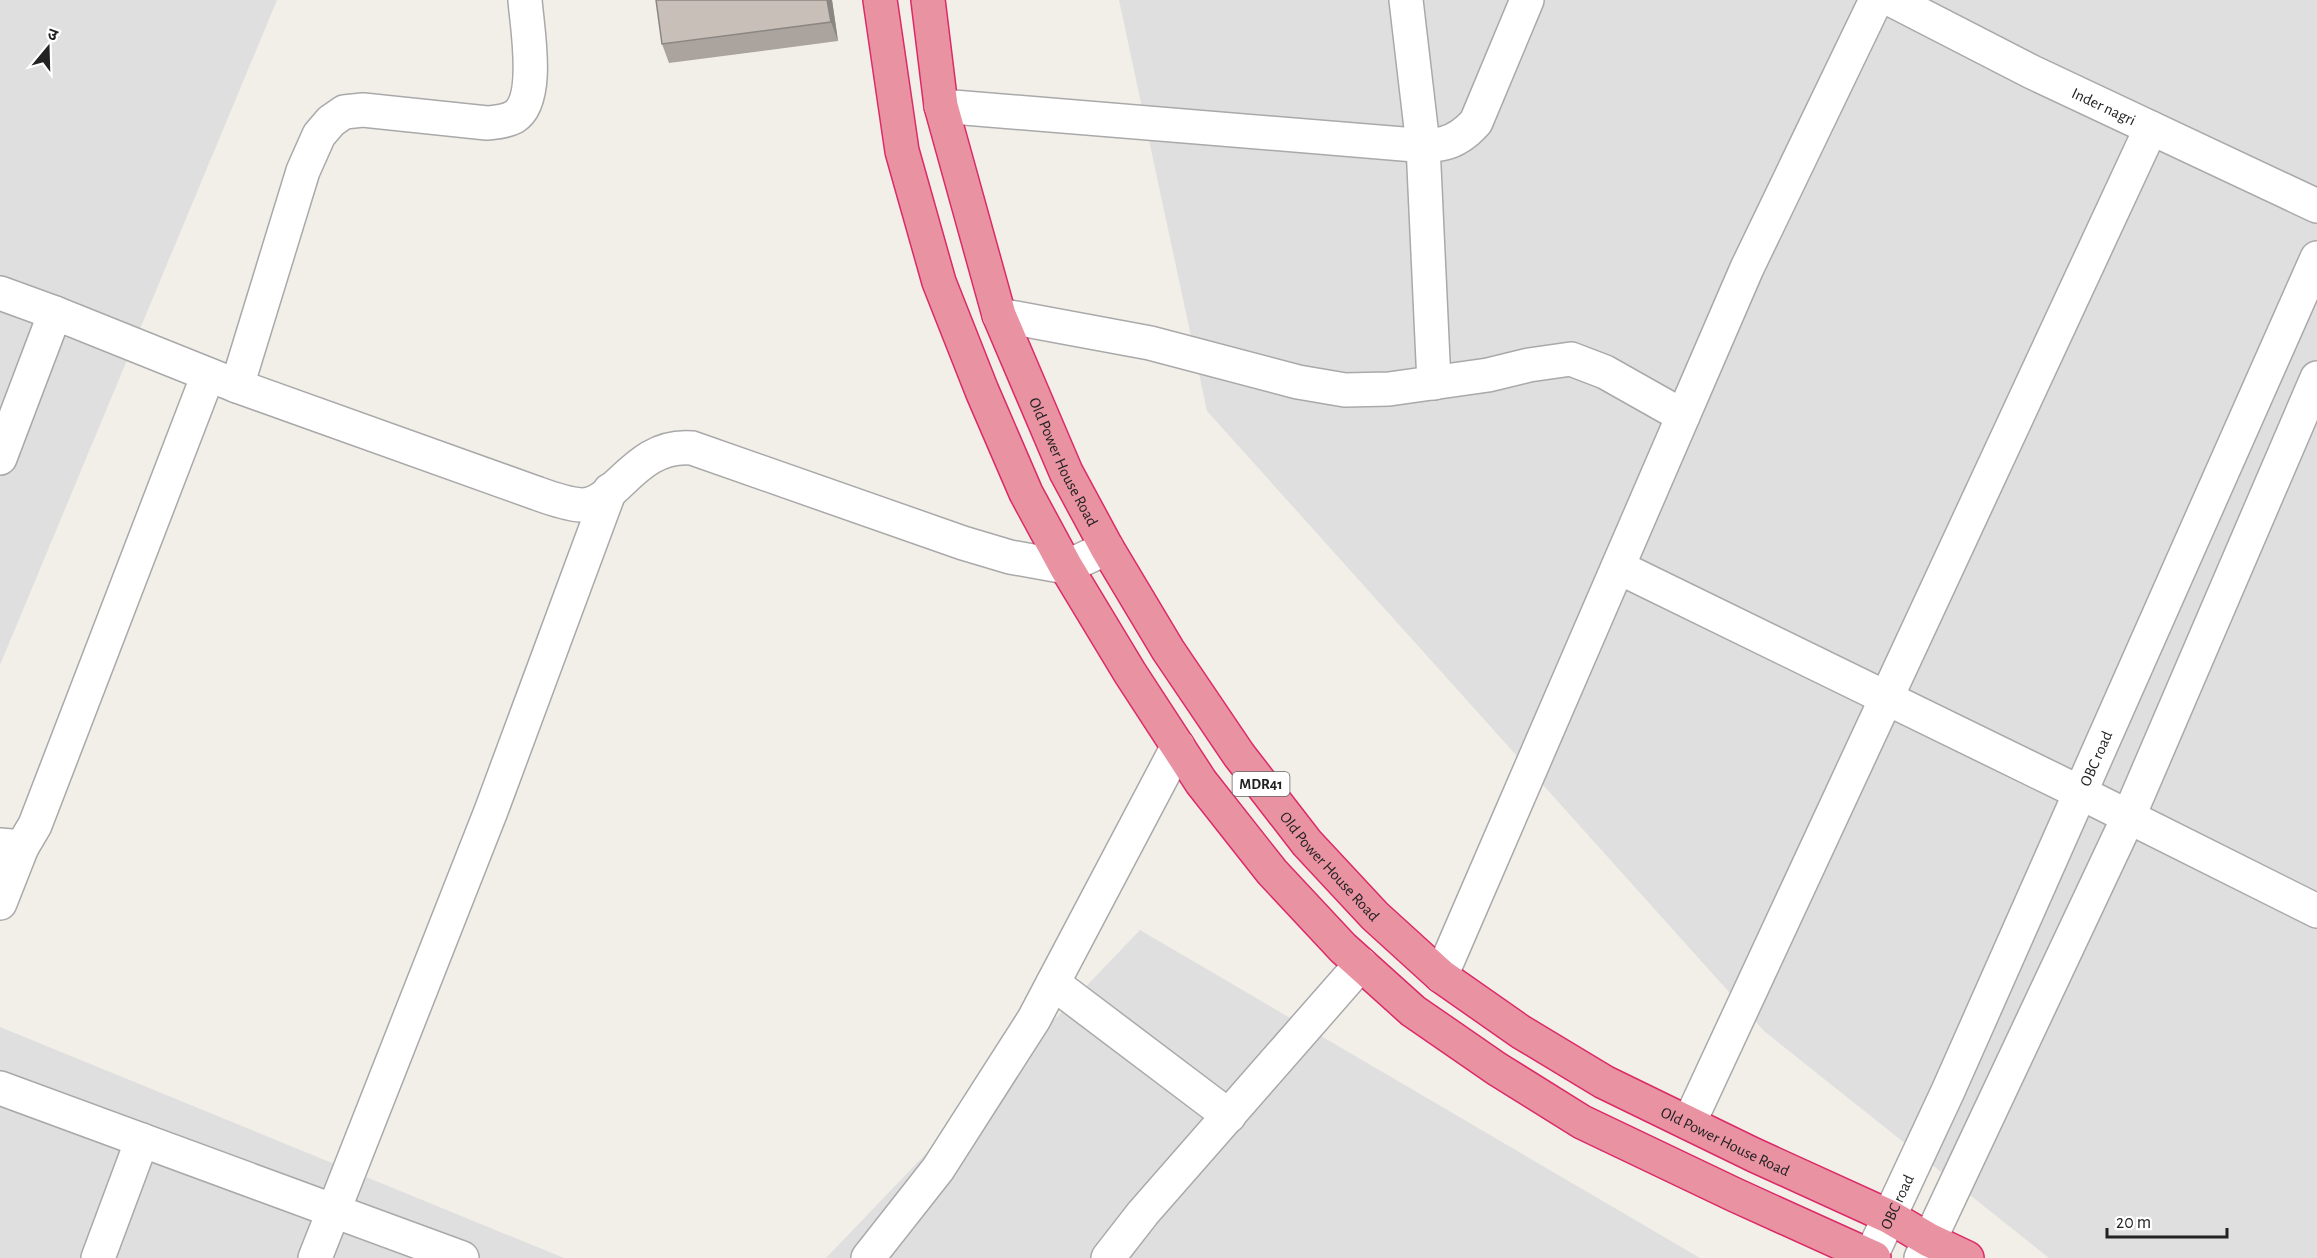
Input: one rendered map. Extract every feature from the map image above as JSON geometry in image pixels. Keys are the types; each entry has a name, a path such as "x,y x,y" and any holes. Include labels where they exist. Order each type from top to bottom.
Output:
{"highway":[{"name":"MDR41","path":"880,0 902,151 939,282 981,391 1026,493 1066,567 1130,673 1201,782 1272,872 1343,948 1413,1011 1497,1069 1582,1122 1872,1257"},
{"name":"Old Power House Road","path":"928,0 941,106 999,315 1066,472 1107,548 1168,650 1239,755 1300,834 1375,916 1441,976 1521,1032 1604,1082 1890,1217 1925,1249 1967,1258"}],"street":[{"path":"0,903 11,846 35,825 223,380 319,135 344,112 363,110 486,123 504,121 515,116 522,108 530,83 525,0"},
{"path":"1406,0 1423,145 1434,382"},
{"path":"941,106 1423,145 1442,144 1464,136 1476,122 1527,0"},
{"path":"1441,976 1747,268 1876,0"},
{"name":"Inder nagri","path":"1893,0 2032,72 2317,206"},
{"path":"1689,1123 2151,128"},
{"name":"OBC road","path":"1872,1257 1948,1091 2317,258"},
{"path":"0,293 223,380 568,503 583,505 591,503 610,490 637,465 657,453 676,447 692,448 963,543 1010,556 1066,567 1107,548"},
{"path":"0,458 55,313"},
{"path":"999,315 1150,343 1298,382 1345,390 1389,389 1488,375 1571,359 1605,372 1683,416"},
{"path":"1925,1249 2128,818 2317,378"},
{"path":"315,1258 491,811 610,490"},
{"path":"1618,567 2317,911"},
{"path":"868,1258 938,1169 1034,1019 1178,746"},
{"path":"1117,1255 1143,1213 1361,964"},
{"path":"1053,983 1229,1116"},
{"path":"2,1094 142,1140 462,1258"},
{"path":"98,1258 142,1140"}],"shaded area":[{"path":"0,0 277,0 0,665"},
{"path":"1119,0 2317,0 2317,1258 2049,1258 1764,1031 1207,411"},
{"path":"1140,930 1700,1258 826,1258"},
{"path":"0,1027 564,1258 0,1258"}],"building":[{"path":"656,0 827,0 831,22 662,44"}]}
